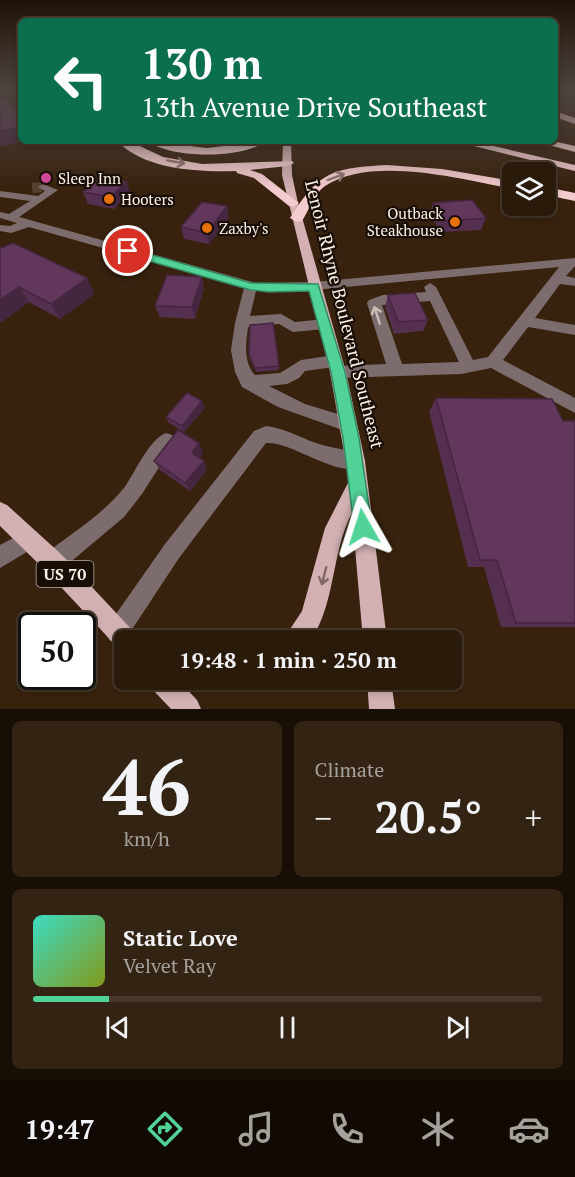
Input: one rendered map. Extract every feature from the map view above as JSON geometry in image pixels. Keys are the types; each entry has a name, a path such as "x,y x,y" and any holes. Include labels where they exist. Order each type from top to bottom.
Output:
{"highway":[{"path":"128,144 152,156 182,163 247,167 288,163"},
{"path":"163,144 204,151 233,149 250,144"},
{"path":"472,144 575,168"},
{"path":"552,144 575,149"},
{"path":"210,166 258,176 293,203"},
{"path":"297,218 320,184 334,177 357,171 413,170 502,183"},
{"path":"556,193 575,196"}],"main road":[{"name":"Lenoir Rhyne Boulevard Southeast","path":"287,144 287,175 293,203 336,366 356,460 374,630"},
{"path":"304,630 314,610 336,526 358,482"},
{"name":"US 70","path":"0,512 54,562 116,630"},
{"path":"170,690 188,709"},
{"path":"380,690 382,709"}],"street":[{"path":"5,216 40,199 52,190 43,187"},
{"path":"5,194 32,188"},
{"path":"5,194 40,199"},
{"path":"5,216 251,286 269,288 572,263"},
{"path":"0,228 11,230 28,223"},
{"path":"493,362 572,263"},
{"path":"425,276 469,367"},
{"path":"557,279 575,282"},
{"path":"251,286 238,361 248,382 301,411 348,424"},
{"path":"396,370 374,303 382,300 434,296"},
{"path":"243,322 281,319 293,327 325,324"},
{"path":"525,321 575,330"},
{"path":"248,382 281,379 293,374 301,366 396,370 469,367 493,362 575,406"},
{"path":"126,630 172,551 261,437 266,434 276,435 317,453 356,460"},
{"path":"54,562 122,505 138,485 155,454 166,441"},
{"path":"0,557 30,540"}],"building":[{"path":"0,122 18,122 18,127 0,131"},
{"path":"101,178 127,182 110,197 83,192"},
{"path":"472,200 486,218 444,221 433,203"},
{"path":"202,202 227,206 207,233 181,227"},
{"path":"13,243 87,278 51,304 19,287 0,300 0,247"},
{"path":"167,275 202,277 192,307 155,306"},
{"path":"415,293 428,320 398,322 388,295"},
{"path":"273,323 279,366 255,368 249,354 250,325"},
{"path":"187,393 202,401 182,426 166,417"},
{"path":"436,398 552,399 563,421 575,421 575,623 516,623 497,560 480,560"},
{"path":"178,430 199,443 192,453 204,461 185,483 154,461"}],"tunnel":[{"path":"32,188 43,187"}],"place":[{"name":"Sleep Inn","path":"46,178"},
{"name":"Hooters","path":"109,199"},
{"name":"Outback Steakhouse","path":"455,222"},
{"name":"Zaxby's","path":"207,228"}],"route":[{"path":"128,251 244,285 269,288 314,286 338,372 356,460 363,527"}]}
